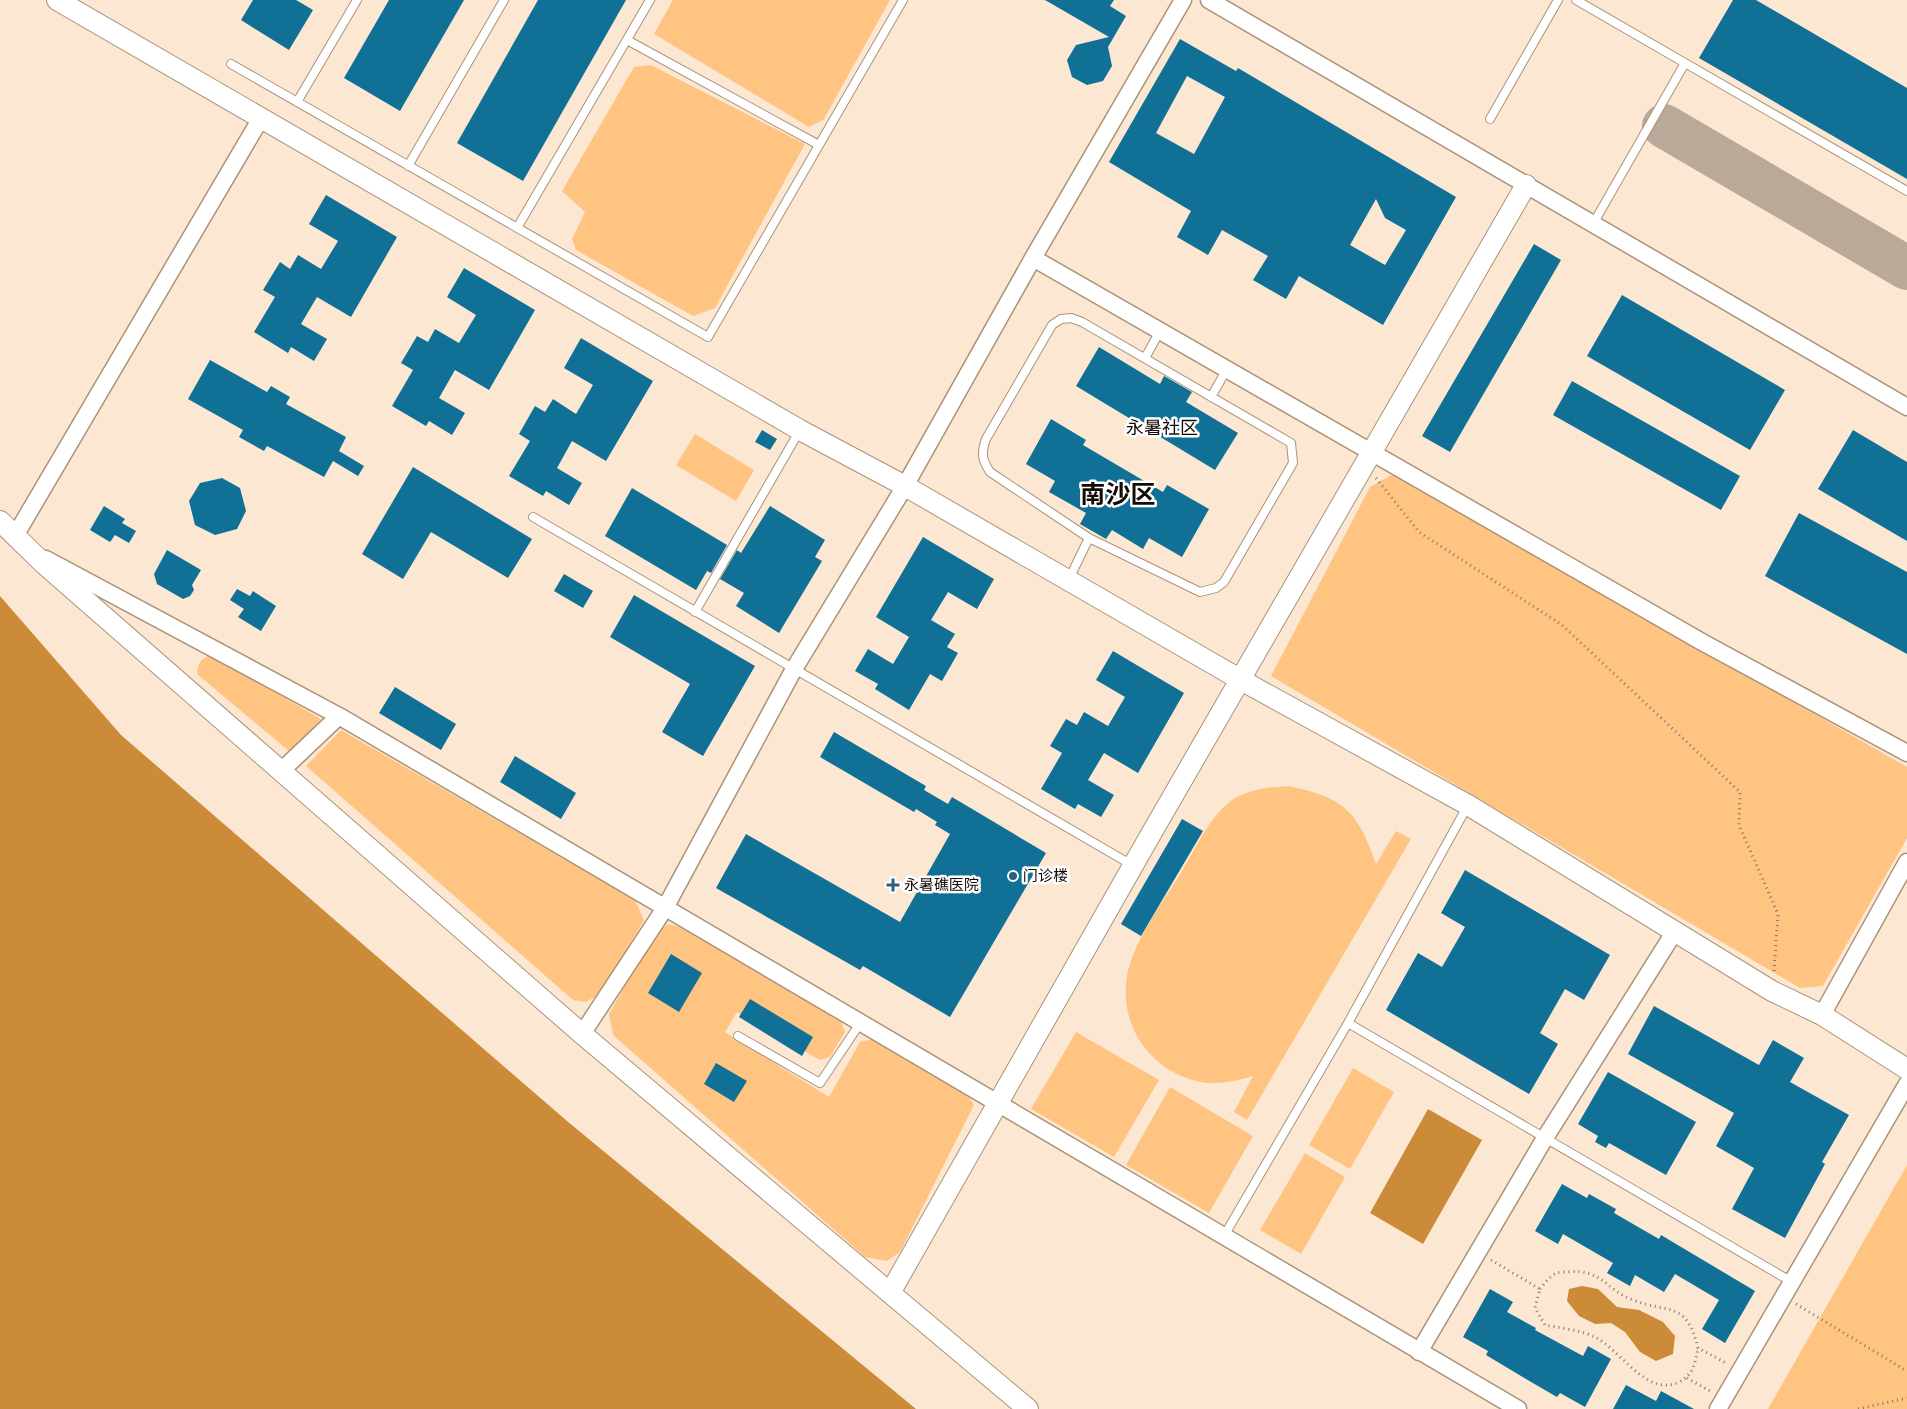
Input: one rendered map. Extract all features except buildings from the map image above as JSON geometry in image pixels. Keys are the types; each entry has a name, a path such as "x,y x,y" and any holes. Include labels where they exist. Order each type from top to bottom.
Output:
{"street":[{"path":"57,0 800,430 905,486 1241,680 1468,805 1772,991 1822,1015 1907,1069"},
{"path":"582,1034 664,908 794,669 905,486 1033,258 1183,0"},
{"path":"1209,0 1907,407"},
{"path":"15,536 261,118"},
{"path":"890,1293 1132,864 1241,680 1526,185"},
{"path":"1033,258 1227,369 1368,458 1907,753"},
{"path":"0,521 30,550 582,1034 1028,1409"},
{"path":"30,550 339,716 998,1102 1223,1238 1518,1409"},
{"path":"281,771 339,716"},
{"path":"1822,1015 1907,862"},
{"path":"1419,1352 1545,1138 1675,931"},
{"path":"1720,1404 1907,1084"}],"lane":[{"path":"297,102 357,0"},
{"path":"408,166 504,0"},
{"path":"517,228 650,0"},
{"path":"231,64 708,337 903,0"},
{"path":"1490,119 1558,0"},
{"path":"1576,0 1907,191"},
{"path":"627,40 819,145"},
{"path":"1593,224 1685,63"},
{"path":"1071,318 1082,322 1211,397 1291,443 1293,463 1224,582 1216,588 1200,592 1090,538 990,472 983,461 982,449 986,439 1052,325 1061,319 1071,318"},
{"path":"1145,358 1160,331"},
{"path":"1211,397 1227,369"},
{"path":"695,612 800,430"},
{"path":"533,518 1132,864"},
{"path":"1069,579 1090,538"},
{"path":"1223,1238 1348,1023 1468,805"},
{"path":"738,1036 820,1082 861,1022"},
{"path":"1348,1023 1792,1282"}],"path":[{"path":"1368,458 1419,532 1562,625 1740,792 1739,825 1778,914 1772,991"},
{"path":"1478,1252 1540,1289"},
{"path":"1593,1272 1614,1290 1633,1300 1670,1308 1685,1318 1693,1329 1698,1348 1695,1368 1687,1378 1671,1386 1648,1381 1611,1348 1593,1336 1545,1325 1535,1308 1540,1289 1556,1273 1593,1272"},
{"path":"1783,1296 1907,1371"},
{"path":"1698,1348 1740,1370"},
{"path":"1687,1378 1720,1404"},
{"path":"1858,1409 1907,1398"}],"shaded area":[{"path":"673,0 890,0 824,119 809,127 654,34"},
{"path":"651,65 805,144 715,308 693,316 576,250 572,239 585,212 562,191 634,67"},
{"path":"695,434 754,470 736,501 676,465"},
{"path":"1395,473 1907,767 1907,838 1823,986 1800,988 1271,676 1370,487"},
{"path":"0,596 121,735 567,1121 916,1409 0,1409"},
{"path":"211,655 321,719 290,752 197,674 201,661"},
{"path":"341,730 635,900 644,920 600,995 585,1002 573,1000 306,766"},
{"path":"1288,786 1322,795 1346,809 1362,831 1376,864 1396,831 1411,839 1247,1120 1234,1112 1253,1076 1226,1082 1208,1083 1189,1079 1172,1071 1157,1060 1144,1047 1135,1032 1128,1014 1126,996 1127,976 1136,948 1150,921 1206,829 1220,811 1228,803 1243,794 1262,789"},
{"path":"668,924 680,927 840,1019 845,1032 830,1057 820,1060 737,1012 725,1032 829,1097 860,1042 872,1039 967,1094 974,1105 900,1252 887,1261 865,1257 613,1035 609,1014 657,930"},
{"path":"1076,1032 1159,1080 1114,1157 1031,1109"},
{"path":"1353,1068 1394,1092 1350,1169 1309,1145"},
{"path":"1170,1087 1253,1136 1209,1213 1126,1165"},
{"path":"1428,1109 1482,1140 1423,1244 1370,1213"},
{"path":"1305,1153 1345,1177 1301,1254 1260,1230"},
{"path":"1907,1165 1907,1409 1768,1409"},
{"path":"1582,1286 1598,1289 1617,1307 1639,1310 1663,1322 1675,1336 1673,1354 1656,1361 1640,1352 1625,1332 1611,1323 1595,1324 1579,1316 1567,1301 1569,1289"}],"taxiway":[{"path":"1664,126 1907,268"}],"place":[{"name":"门诊楼","path":"1013,876"},
{"name":"永暑礁医院","path":"893,885"}],"district":[{"name":"永暑社区","path":"1162,428"},
{"name":"南沙区","path":"1118,494"}]}
